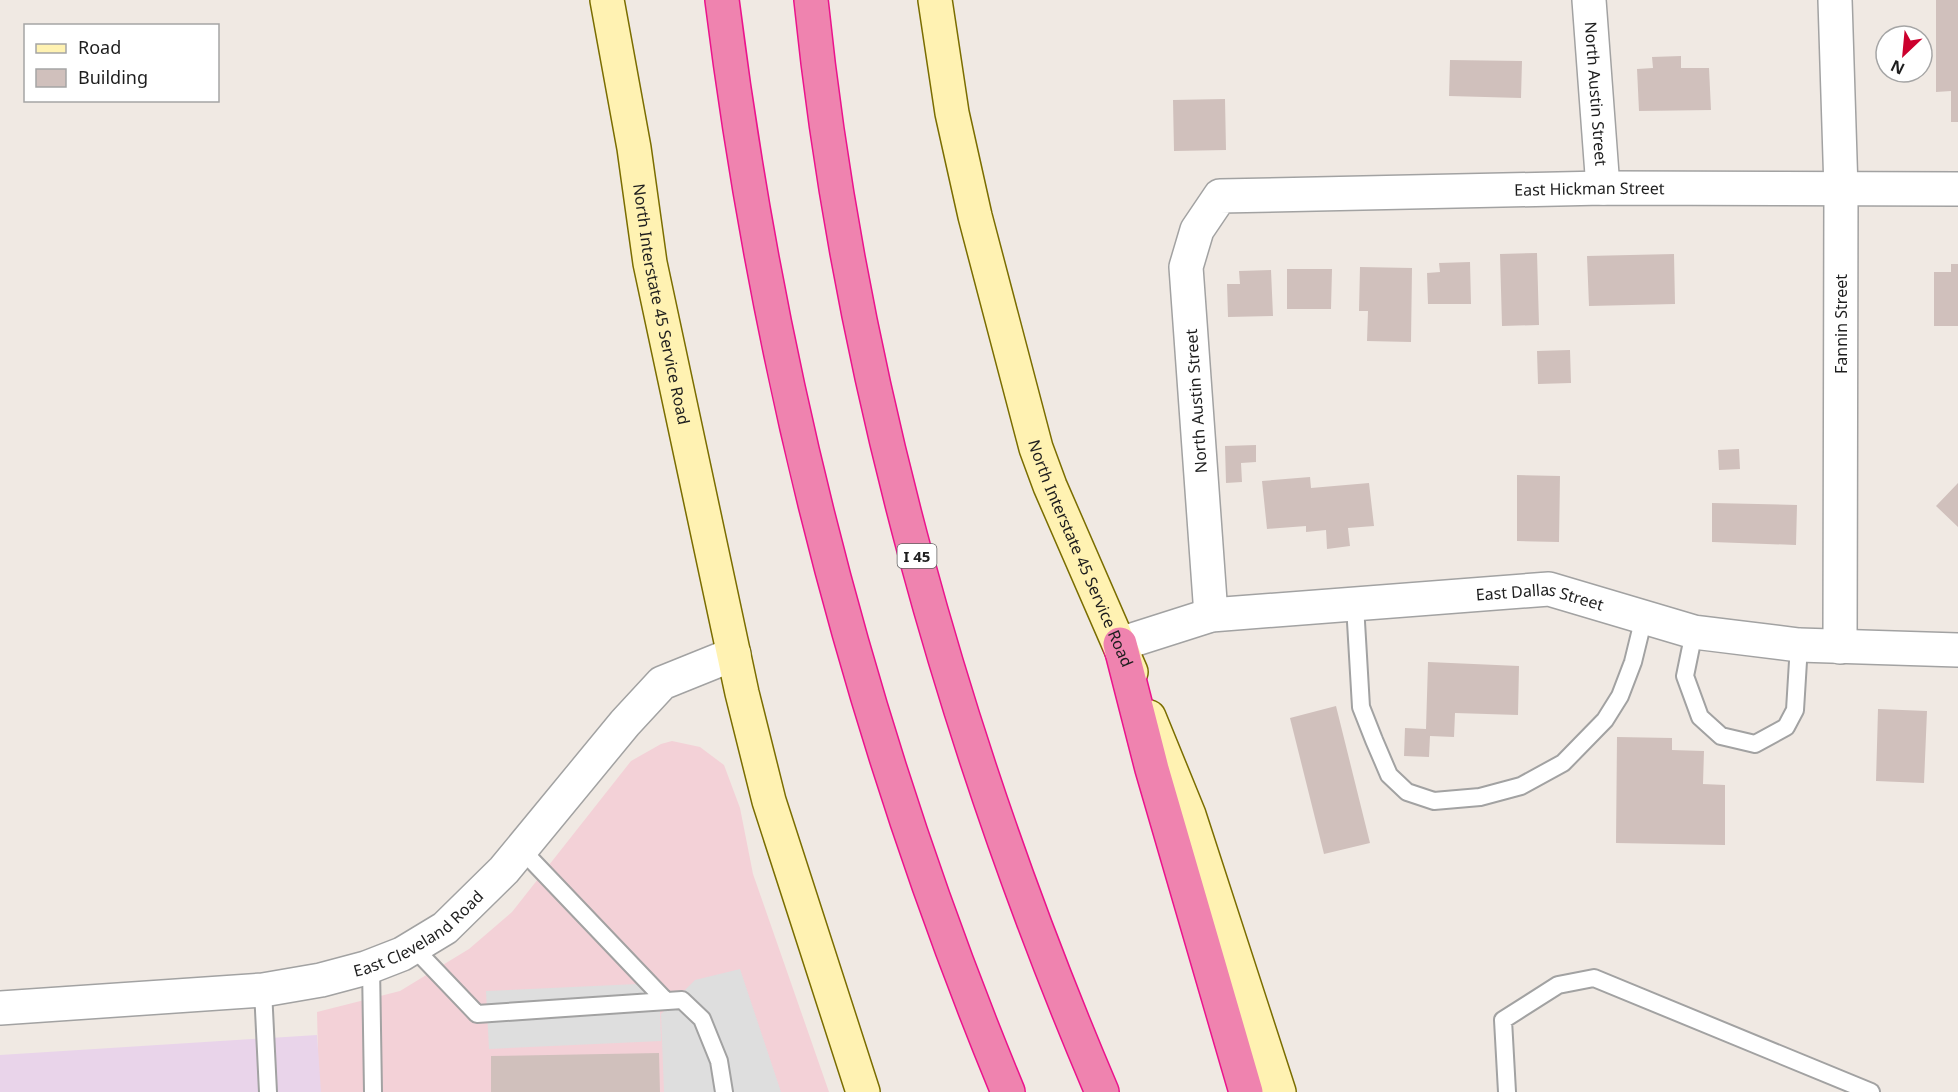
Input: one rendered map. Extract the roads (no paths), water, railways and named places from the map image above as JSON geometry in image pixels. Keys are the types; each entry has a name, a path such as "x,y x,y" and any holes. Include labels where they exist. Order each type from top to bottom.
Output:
{"highway":[{"path":"722,0 744,159 764,273 797,436 826,554 869,704 914,844 958,967 1008,1092"},
{"name":"I 45","path":"812,0 844,227 882,411 916,552 947,662 999,824 1048,958 1102,1092"},
{"path":"1120,644 1152,769 1246,1092"}],"main road":[{"name":"North Interstate 45 Service Road","path":"607,0 634,148 650,263 734,654 769,801 863,1092"},
{"name":"North Interstate 45 Service Road","path":"935,0 952,113 970,193 1036,448 1050,486 1120,644 1189,815 1279,1092"}],"street":[{"name":"North Austin Street","path":"1589,0 1603,188"},
{"name":"Fannin Street","path":"1835,0 1841,190 1840,647"},
{"name":"East Hickman Street","path":"1220,196 1603,188 1958,189"},
{"name":"North Austin Street","path":"1211,615 1186,267 1197,230 1220,196"},
{"name":"East Dallas Street","path":"1120,644 1211,615 1355,606 1549,589 1694,632 1799,645 1958,650"},
{"name":"East Cleveland Road","path":"0,1008 263,990 321,980 371,966 413,947 445,928 522,850 625,723 662,684 734,654"}],"lane":[{"path":"1355,606 1361,708 1389,774 1407,792 1434,801 1479,797 1521,786 1563,763 1605,720 1620,696 1633,662 1644,617"},
{"path":"1694,632 1685,676 1700,717 1720,736 1755,744 1786,727 1795,710 1799,645"},
{"path":"522,850 666,1001"},
{"path":"413,947 477,1014 682,1000 702,1019 719,1060 724,1092"},
{"path":"371,966 373,1092"},
{"path":"1507,1092 1503,1020 1558,985 1594,978 1871,1092"},
{"path":"263,990 268,1092"}]}
